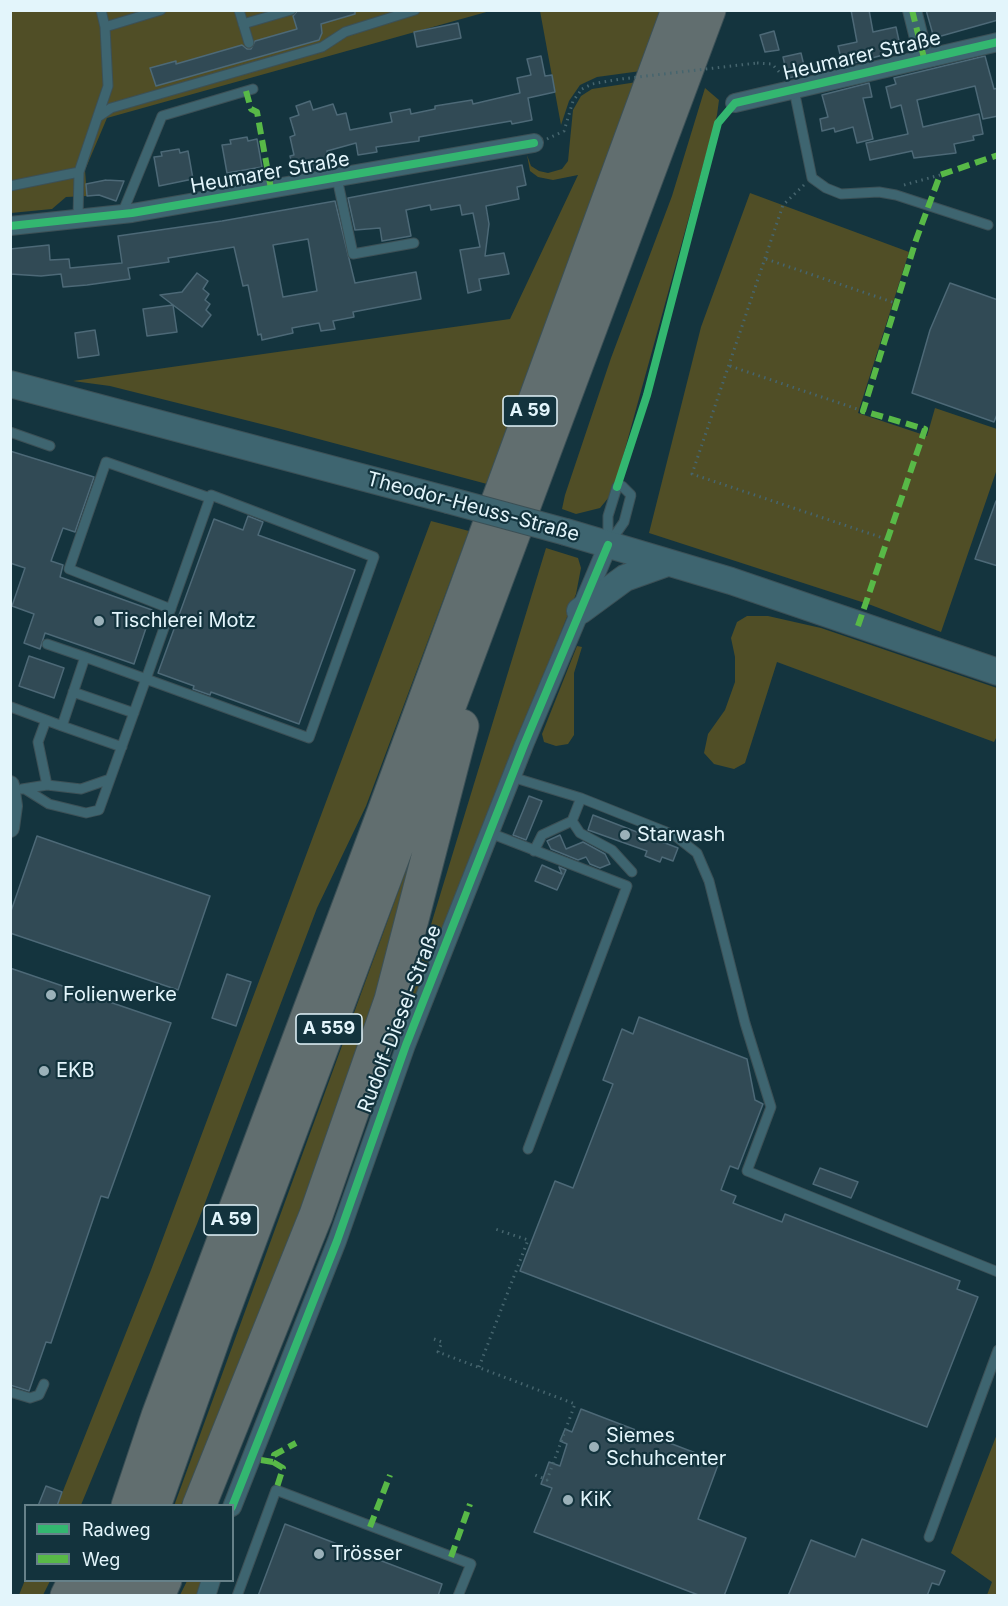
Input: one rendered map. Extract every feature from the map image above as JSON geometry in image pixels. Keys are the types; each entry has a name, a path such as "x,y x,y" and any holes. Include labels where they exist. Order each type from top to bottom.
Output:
{"highway":[{"name":"A 59","path":"114,1504 158,1416 384,812 678,10"},
{"name":"A 59","path":"200,1504 316,1215 391,1000 507,553 709,10"},
{"name":"A 559","path":"155,1504 222,1317 507,553"},
{"path":"129,1504 158,1416"},
{"path":"67,1596 74,1582"},
{"path":"158,1596 165,1582"}],"main road":[{"name":"Theodor-Heuss-Straße","path":"10,384 566,532 731,581 858,627 998,672"},
{"path":"580,611 625,578 667,563"}],"street":[{"path":"912,10 924,58"},
{"name":"Heumarer Straße","path":"735,103 998,42"},
{"name":"Heumarer Straße","path":"10,226 124,214 534,143"},
{"name":"Rudolf-Diesel-Straße","path":"233,1504 337,1241 406,1045 512,777 608,545"},
{"path":"10,828 16,787"}],"lane":[{"path":"78,218 79,172 108,86 105,27 101,10"},
{"path":"105,27 161,10"},
{"path":"240,10 249,43"},
{"path":"243,24 291,10"},
{"path":"98,117 111,108 322,47 345,32 415,10"},
{"path":"124,214 124,209 162,116 253,89"},
{"path":"791,90 812,178 826,188 841,194 879,192 987,225"},
{"path":"10,186 79,172"},
{"path":"337,178 353,254 414,243"},
{"path":"10,432 50,446"},
{"path":"171,609 69,569 106,462 210,498"},
{"path":"622,486 631,495 624,522 608,545 608,516 617,487 622,486"},
{"path":"16,787 49,804 86,813 99,810 122,747 146,679 171,609 211,495 374,556 309,738 146,679 85,657 47,644"},
{"path":"62,726 85,657"},
{"path":"73,692 134,713"},
{"path":"11,707 122,747"},
{"path":"46,720 38,741 47,785"},
{"path":"512,777 580,798 674,834 697,853 704,866 744,1023 771,1107 747,1171 998,1272"},
{"path":"16,787 47,785 81,789 110,779"},
{"path":"534,851 542,835 572,821 580,798"},
{"path":"572,821 580,832 612,850 633,872"},
{"path":"490,833 627,886 528,1149"},
{"path":"929,1537 998,1350"},
{"path":"10,1392 30,1398 39,1395 44,1384"},
{"path":"237,1596 276,1490 471,1564 458,1596"}],"path":[{"path":"534,143 564,131 573,101 582,89 592,84 757,63 777,66 791,90"},
{"path":"879,192 940,175"},
{"path":"812,178 783,205 692,474 886,539"},
{"path":"766,259 898,304"},
{"path":"730,366 863,411"},
{"path":"479,1368 528,1240 495,1229"},
{"path":"434,1339 442,1342 438,1352 575,1404 547,1480 533,1474"}],"shaded area":[{"path":"10,11 490,11 107,118 85,170 87,196 66,197 52,209 11,213"},
{"path":"540,11 663,11 641,71 597,77 580,85 569,101 561,125"},
{"path":"637,82 487,484 110,386 73,381 510,319 578,175 553,180 538,177 530,171 527,155 531,166 539,171 548,173 562,169 568,161 573,110 581,96 592,89"},
{"path":"705,88 719,100 717,115 619,471 609,497 600,508 576,514 562,509 565,495 611,358 672,196"},
{"path":"750,193 909,252 858,413 927,436 935,408 997,429 997,469 941,632 871,605 649,533 701,327"},
{"path":"431,521 469,531 366,806 317,908 197,1224 81,1504 58,1504 151,1270"},
{"path":"546,548 578,558 581,568 576,594 408,1021 401,1023"},
{"path":"747,616 768,616 821,628 997,688 997,736 994,742 777,662 745,763 734,769 714,764 704,753 708,734 725,710 735,682 735,657 731,638 737,622"},
{"path":"577,646 582,647 574,673 574,735 568,744 556,746 544,742 542,734"},
{"path":"420,832 375,1003 299,1218 189,1501 185,1497 182,1504 175,1504"},
{"path":"997,1434 997,1595 987,1595 992,1582 951,1553"},
{"path":"24,1582 50,1582 43,1595 19,1595"},
{"path":"186,1582 201,1582 197,1595 180,1595"}],"building":[{"path":"298,10 355,10 355,14 321,24 322,33 319,40 156,86 150,68 176,61 176,64 242,45 251,49 255,41 297,29 293,16"},
{"path":"851,10 869,10 873,32 896,27 901,50 843,66 838,46 857,42"},
{"path":"926,10 998,10 998,20 934,38"},
{"path":"458,23 461,38 417,47 414,32"},
{"path":"774,31 779,50 765,52 760,35"},
{"path":"801,53 806,74 788,78 783,57"},
{"path":"541,56 545,76 552,75 555,92 528,98 532,120 512,124 511,121 419,137 419,141 376,147 377,152 358,155 356,143 327,151 330,166 294,172 290,156 294,155 290,137 295,135 290,118 299,115 296,106 310,101 313,110 333,104 337,115 346,113 350,130 392,122 390,113 410,109 411,114 435,109 435,106 472,100 473,104 520,93 517,78 531,75 527,59"},
{"path":"985,56 994,89 998,88 998,116 983,119 975,86 917,100 923,127 979,114 983,134 973,136 974,140 954,144 956,153 914,158 912,151 870,160 866,143 908,134 901,105 891,108 886,87 896,84 894,78"},
{"path":"869,83 872,97 863,98 873,139 857,143 853,127 835,132 834,128 822,131 820,119 828,117 822,95"},
{"path":"247,137 248,141 257,139 262,167 227,173 222,145 231,144 230,140"},
{"path":"179,149 180,153 188,151 193,179 159,186 154,157 162,156 161,152"},
{"path":"522,165 526,185 517,187 519,199 486,206 489,224 485,256 504,253 509,274 479,279 481,290 468,293 460,250 480,247 473,213 462,215 460,205 431,210 430,205 406,210 411,236 382,241 380,228 355,230 348,198"},
{"path":"106,180 124,181 116,201 99,195 87,196 86,184"},
{"path":"335,201 355,283 416,272 421,299 353,312 354,317 333,321 335,329 321,331 319,323 292,328 293,333 262,340 261,334 258,335 248,285 243,286 234,247 168,258 169,262 128,268 130,279 87,285 63,287 61,274 41,276 10,274 10,249 49,245 50,260 69,259 70,268 122,263 118,236","holes":["308,239 317,291 283,297 273,245"]},
{"path":"197,273 208,281 203,289 209,294 205,300 210,304 206,310 211,315 202,327 160,295 182,292"},
{"path":"950,283 998,300 998,412 994,422 912,393 930,330"},
{"path":"173,305 177,332 147,336 143,309"},
{"path":"95,330 99,355 78,358 75,333"},
{"path":"10,451 94,477 75,532 63,528 51,561 63,565 60,577 152,610 134,664 45,633 40,649 24,643 34,614 12,606 25,568 10,563"},
{"path":"996,501 998,501 998,566 975,559"},
{"path":"248,516 263,522 258,535 355,570 299,724 211,692 210,695 193,689 194,686 158,673 214,519 243,530"},
{"path":"29,656 64,668 54,698 19,686"},
{"path":"529,796 542,801 526,840 513,835"},
{"name":"Starwash","path":"593,815 678,848 673,861 662,857 660,862 645,856 647,851 588,830"},
{"path":"560,835 566,849 583,842 605,854 610,864 600,868 590,864 586,857 578,860 551,849 547,841"},
{"path":"37,836 210,896 178,990 10,933 10,914"},
{"path":"542,865 562,874 559,867 566,870 557,890 535,881"},
{"path":"10,968 171,1023 108,1198 101,1196 51,1343 46,1342 29,1391 10,1385"},
{"path":"227,974 251,982 236,1026 212,1018"},
{"path":"639,1017 747,1059 755,1100 763,1104 738,1169 730,1166 721,1190 736,1196 733,1203 782,1222 785,1214 960,1281 957,1289 978,1297 927,1427 520,1271 555,1181 573,1188 613,1084 603,1080 622,1029 633,1034"},
{"path":"820,1168 858,1182 851,1198 813,1184"},
{"path":"581,1409 719,1462 698,1519 746,1538 724,1596 701,1596 534,1532 552,1488 541,1484 549,1462 560,1466 567,1444 560,1441 565,1429 572,1432"},
{"path":"46,1486 62,1492 58,1504 39,1504"},
{"name":"Trösser","path":"285,1524 442,1584 438,1596 258,1596"},
{"path":"862,1539 945,1571 939,1585 932,1583 927,1596 788,1596 811,1540 855,1557"}],"marked path":[{"path":"912,10 924,58"},
{"path":"246,91 251,109 257,112 271,189"},
{"path":"858,626 925,429 863,411 916,240 940,175 998,155"},
{"path":"261,1460 273,1462 274,1455 296,1443"},
{"path":"273,1462 283,1468 276,1490"},
{"path":"370,1527 390,1475"},
{"path":"451,1557 470,1504"}],"cycle path":[{"path":"617,487 647,395 718,123 735,103 998,42"},
{"path":"10,226 132,213 534,143"},
{"path":"233,1504 337,1241 406,1045 524,745 608,545"}],"place":[{"name":"Tischlerei Motz","path":"99,621"},
{"name":"Starwash","path":"625,835"},
{"name":"Folienwerke","path":"51,995"},
{"name":"EKB","path":"44,1071"},
{"name":"Siemes Schuhcenter","path":"594,1447"},
{"name":"KiK","path":"568,1500"},
{"name":"Trösser","path":"319,1554"}]}
